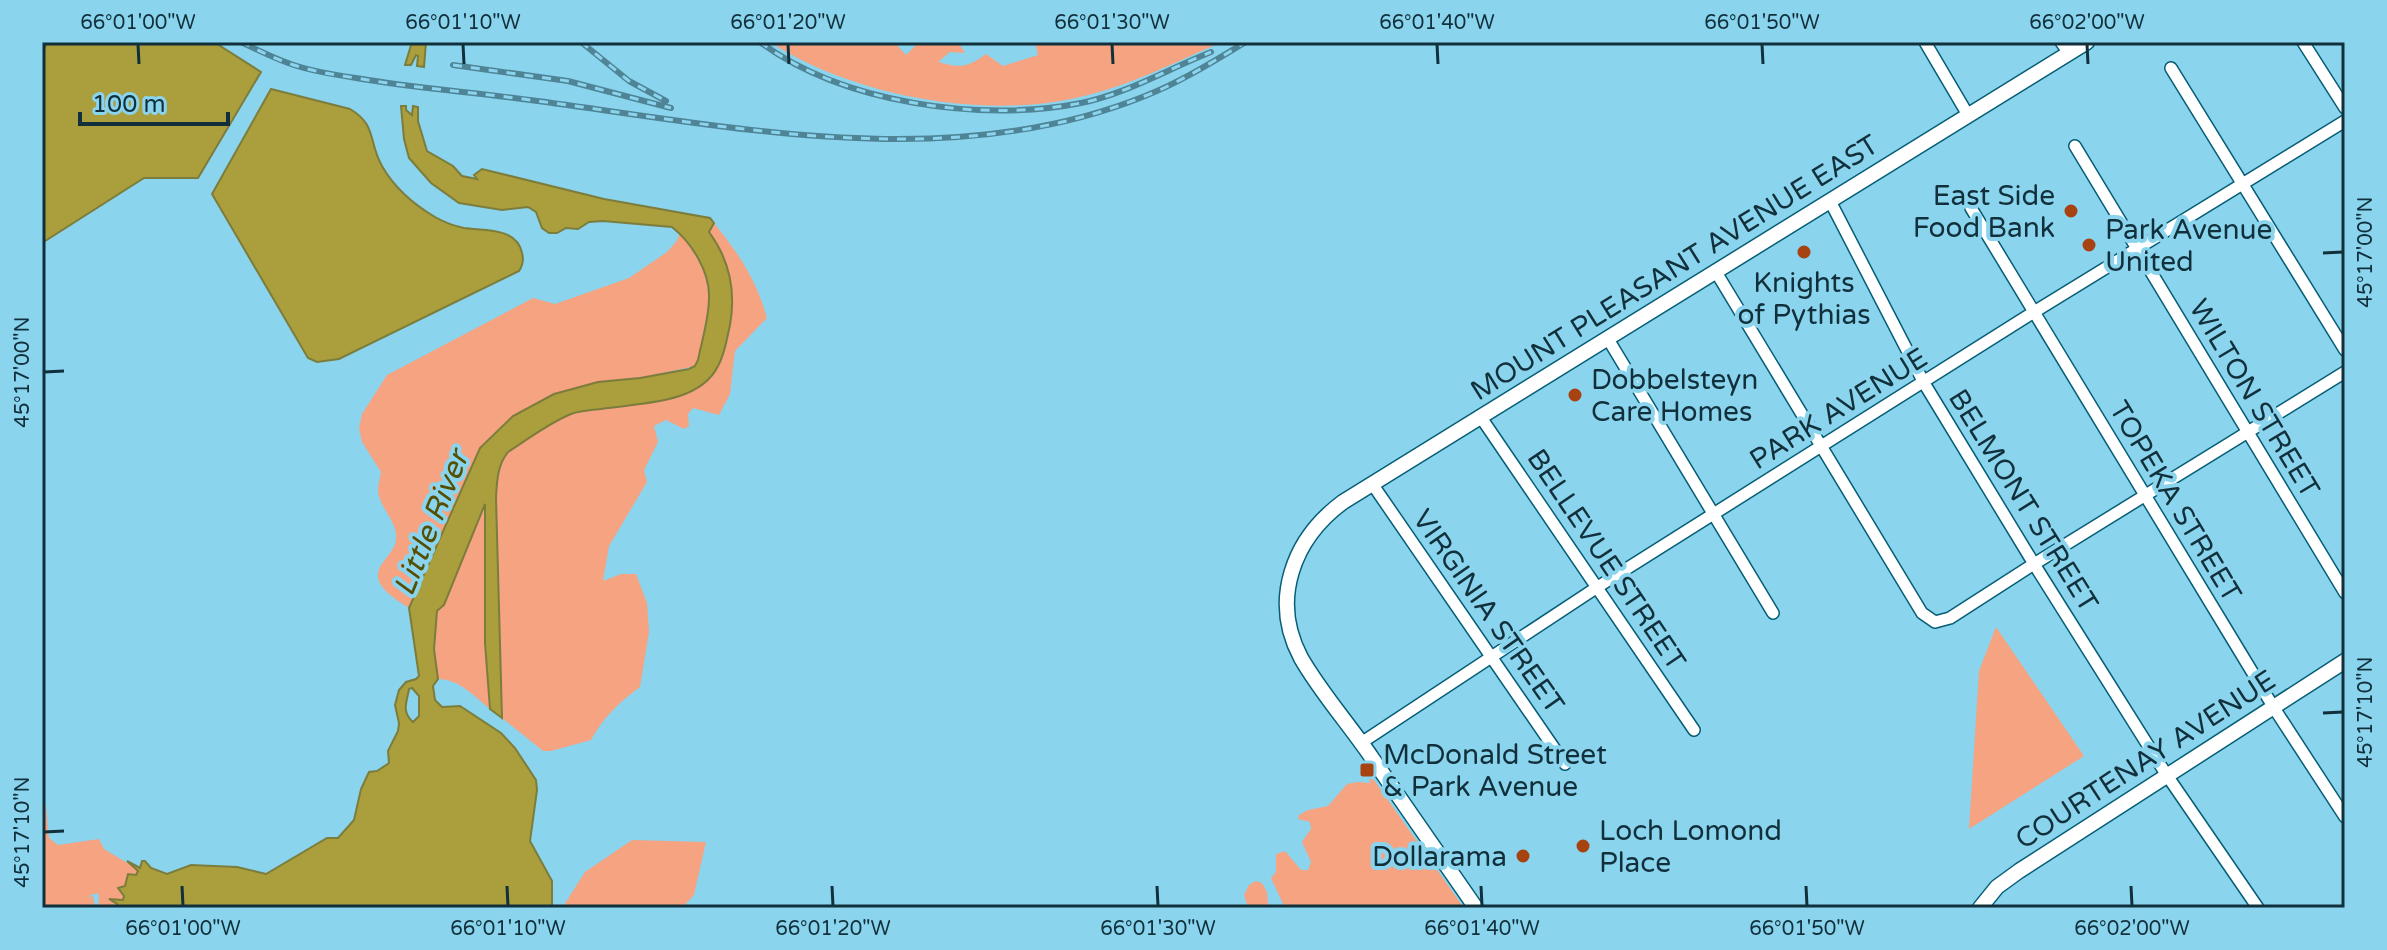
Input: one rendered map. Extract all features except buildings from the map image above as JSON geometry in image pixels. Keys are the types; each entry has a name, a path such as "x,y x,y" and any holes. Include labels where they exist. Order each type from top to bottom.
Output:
{"street":[{"path":"1925,42 1968,115"},
{"name":"MOUNT PLEASANT AVENUE EAST","path":"1361,743 1300,656 1288,613 1287,596 1293,563 1316,525 1343,502 1968,115 2065,48 2087,42"},
{"path":"2303,42 2345,108"},
{"path":"2171,68 2345,350"},
{"name":"PARK AVENUE","path":"1361,743 1596,588 2034,312 2345,121"},
{"name":"WILTON STREET","path":"2075,146 2345,593"},
{"name":"BELMONT STREET","path":"1830,201 1924,383 2166,774 2258,908"},
{"name":"TOPEKA STREET","path":"1971,208 2274,708 2345,817"},
{"path":"1716,272 1922,613 1935,622 1950,618 2345,372"},
{"path":"1608,339 1773,613"},
{"name":"BELLEVUE STREET","path":"1480,416 1694,730"},
{"name":"VIRGINIA STREET","path":"1373,485 1565,764"},
{"name":"COURTENAY AVENUE","path":"1980,908 1997,887 2019,871 2345,661"},
{"path":"1361,743 1476,908"}],"shaded area":[{"path":"47,42 214,42 261,72 198,178 144,178 42,243 42,56"},
{"path":"412,42 426,42 424,67 417,66 416,55 411,65 405,65"},
{"path":"770,42 894,42 906,55 919,42 958,42 965,53 950,52 938,62 963,66 986,54 1003,66 1038,55 1035,42 1222,42 1117,87 1080,97 1003,106 962,104 879,89 840,77"},
{"path":"271,89 350,109 359,115 368,127 382,166 405,195 449,224 507,234 519,245 523,256 519,271 339,359 317,362 308,358 212,194"},
{"path":"401,106 406,106 412,115 413,106 418,107 418,121 427,151 453,166 462,176 477,179 474,175 482,169 604,199 710,218 714,223 709,232 722,253 729,276 732,300 730,325 724,351 710,378 685,394 669,399 571,414 504,457 498,474 496,498 502,718 490,709 485,643 485,504 444,605 437,611 434,649 438,679 433,686 435,700 442,707 460,706 501,733 536,780 530,841 552,881 552,908 118,908 109,899 123,900 124,896 118,888 125,886 128,874 136,875 138,871 127,861 140,868 142,861 145,861 151,868 167,874 191,865 237,867 266,874 327,838 338,838 354,820 361,789 369,772 389,763 388,751 398,731 395,705 399,690 406,682 419,676 409,608 480,448 513,416 554,394 598,382 689,369 698,360 708,313 709,288 698,259 672,227 603,221 549,233 542,228 536,212 528,207 502,210 459,203 431,183 409,158","holes":["412,688 419,696 419,716 413,722 406,710 409,689"]},
{"path":"714,223 746,268 767,318 735,351 730,394 719,415 693,408 688,414 689,426 684,429 666,420 654,426 658,442 644,470 647,482 609,546 603,581 621,574 636,574 647,603 649,632 640,687 612,711 591,740 543,751 502,718 496,498 500,468 508,452 571,414 673,396 706,379 718,364 727,344 732,306 725,262 709,232"},
{"path":"680,233 701,266 708,294 695,366 640,378 598,382 480,448 409,608 389,594 378,576 379,569 395,545 396,533 379,497 381,472 362,442 359,428 362,414 387,375 533,298 555,304 629,278 667,252"},
{"path":"486,501 484,558 490,709 460,685 438,679 434,649 437,611 444,605"},
{"path":"1996,627 2084,756 1969,829 1979,671"},
{"path":"1368,773 1464,908 1285,908 1271,878 1276,872 1276,854 1285,851 1301,870 1308,870 1311,862 1302,842 1311,829 1310,822 1298,819 1299,815 1328,806 1347,784 1370,783"},
{"path":"42,798 49,838 58,845 99,839 104,849 139,870 128,879 123,900 113,900 118,908 98,908 97,893 86,897 93,896 95,907 42,908"},
{"path":"632,840 706,842 694,895 682,908 562,908 585,872"},
{"path":"1256,881 1262,883 1268,904 1274,908 1248,908 1244,895 1249,885"}],"railway":[{"path":"241,42 304,68 377,81 762,131 918,139 995,134 1071,120 1145,96 1197,71 1246,42"},
{"path":"581,42 629,81 666,101"},
{"path":"760,42 793,63 871,93 957,109 1000,110 1042,109 1098,99 1211,52"},
{"path":"453,65 568,81 671,108"}],"place":[{"name":"East Side Food Bank","path":"2071,211"},
{"name":"Park Avenue United","path":"2089,245"},
{"name":"Knights of Pythias","path":"1804,252"},
{"name":"Dobbelsteyn Care Homes","path":"1575,395"},
{"name":"McDonald Street & Park Avenue","path":"1367,770"},
{"name":"Loch Lomond Place","path":"1583,846"},
{"name":"Dollarama","path":"1523,856"}],"water label":[{"name":"Little River","path":"431,523"}]}
